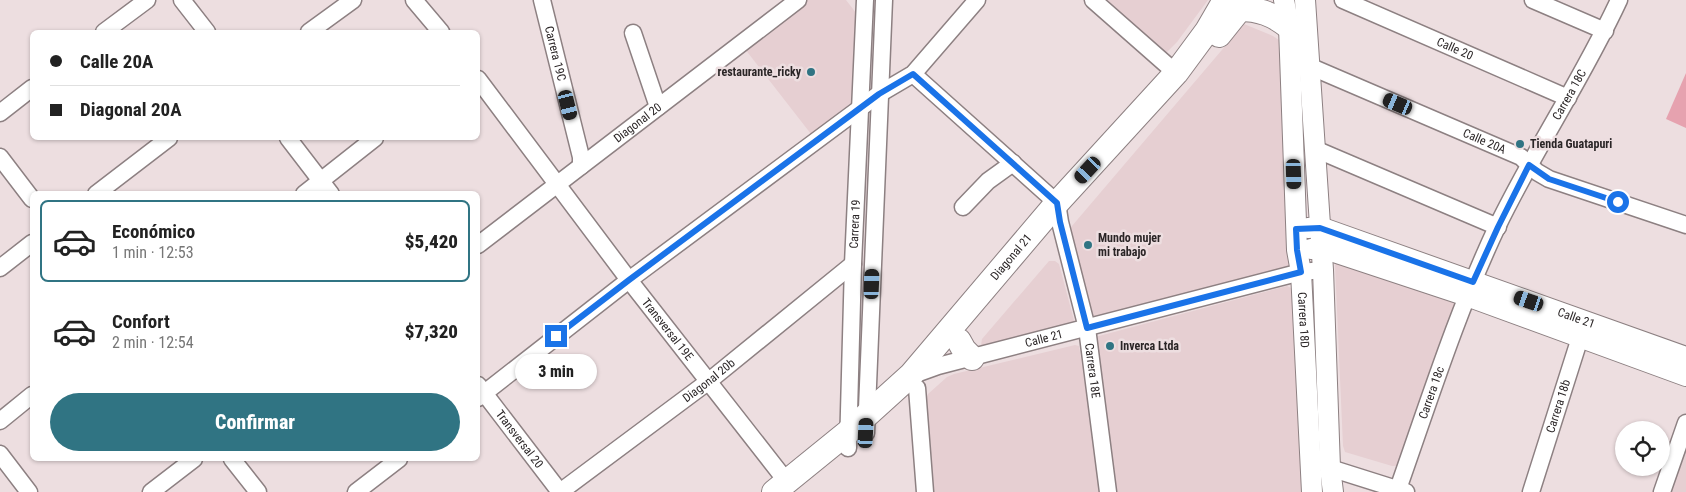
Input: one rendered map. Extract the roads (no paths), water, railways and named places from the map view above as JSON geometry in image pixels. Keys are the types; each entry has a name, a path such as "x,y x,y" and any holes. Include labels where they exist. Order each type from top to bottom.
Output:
{"highway":[{"name":"Diagonal 21","path":"786,489 858,432 914,381 1176,73 1207,31 1237,3"},
{"name":"Diagonal 21","path":"914,381 965,349 1058,213 1184,81 1237,3"},
{"path":"1237,3 1266,12 1278,18 1289,27"}],"main road":[{"name":"Carrera 18D","path":"1284,0 1289,27 1297,250 1301,272 1312,492"},
{"name":"Carrera 18D","path":"1306,0 1322,248 1332,480"},
{"name":"Calle 21","path":"1296,229 1320,228 1470,289 1583,329 1686,357"},
{"name":"Calle 21","path":"1297,250 1322,248 1470,289"},
{"name":"Calle 21","path":"1583,329 1686,376"}],"street":[{"path":"107,30 147,0"},
{"path":"182,0 205,30"},
{"path":"312,30 353,0"},
{"path":"414,0 438,30"},
{"name":"Carrera 19C","path":"542,0 581,157 581,166"},
{"name":"Diagonal 20","path":"480,243 658,107 780,6 798,0"},
{"name":"Carrera 19","path":"858,432 854,264 865,0"},
{"name":"Carrera 19","path":"858,432 884,0"},
{"path":"480,392 879,94 913,74 977,0"},
{"path":"1093,0 1176,73"},
{"name":"Calle 20","path":"1343,0 1568,98"},
{"path":"1533,0 1604,32"},
{"name":"Carrera 18C","path":"1470,289 1529,165 1604,32 1619,0"},
{"path":"633,33 658,107"},
{"name":"Calle 20A","path":"1309,66 1521,158 1549,179 1686,225"},
{"path":"913,74 1013,164 1058,213"},
{"name":"Transversal 19E","path":"480,82 629,280 709,381 786,489"},
{"path":"0,113 30,90"},
{"path":"100,191 166,140"},
{"path":"290,140 326,187"},
{"path":"313,191 326,187 373,140"},
{"path":"1315,149 1498,227"},
{"path":"0,157 30,196"},
{"path":"963,208 988,181 1013,164"},
{"name":"Carrera 18E","path":"1058,213 1087,328 1108,492"},
{"path":"0,268 30,244"},
{"name":"Diagonal 20b","path":"560,492 709,381 854,264"},
{"name":"Calle 21","path":"965,349 1087,328 1301,272 1323,270"},
{"name":"Carrera 18c","path":"1402,491 1470,289"},
{"name":"Carrera 18b","path":"1531,492 1583,329"},
{"path":"914,381 925,492"},
{"name":"Transversal 20","path":"480,392 560,492"},
{"path":"0,421 30,397"},
{"path":"1662,492 1686,424"},
{"path":"0,454 29,492"},
{"path":"151,492 191,461"},
{"path":"234,461 258,492"},
{"path":"356,492 396,461"},
{"path":"1332,480 1402,491"},
{"path":"1332,480 1373,492"}],"place":[{"name":"restaurante_ricky","path":"811,72"},
{"name":"Tienda Guatapuri","path":"1520,144"},
{"name":"Mundo mujer mi trabajo","path":"1088,245"},
{"name":"Inverca Ltda","path":"1110,346"}]}
